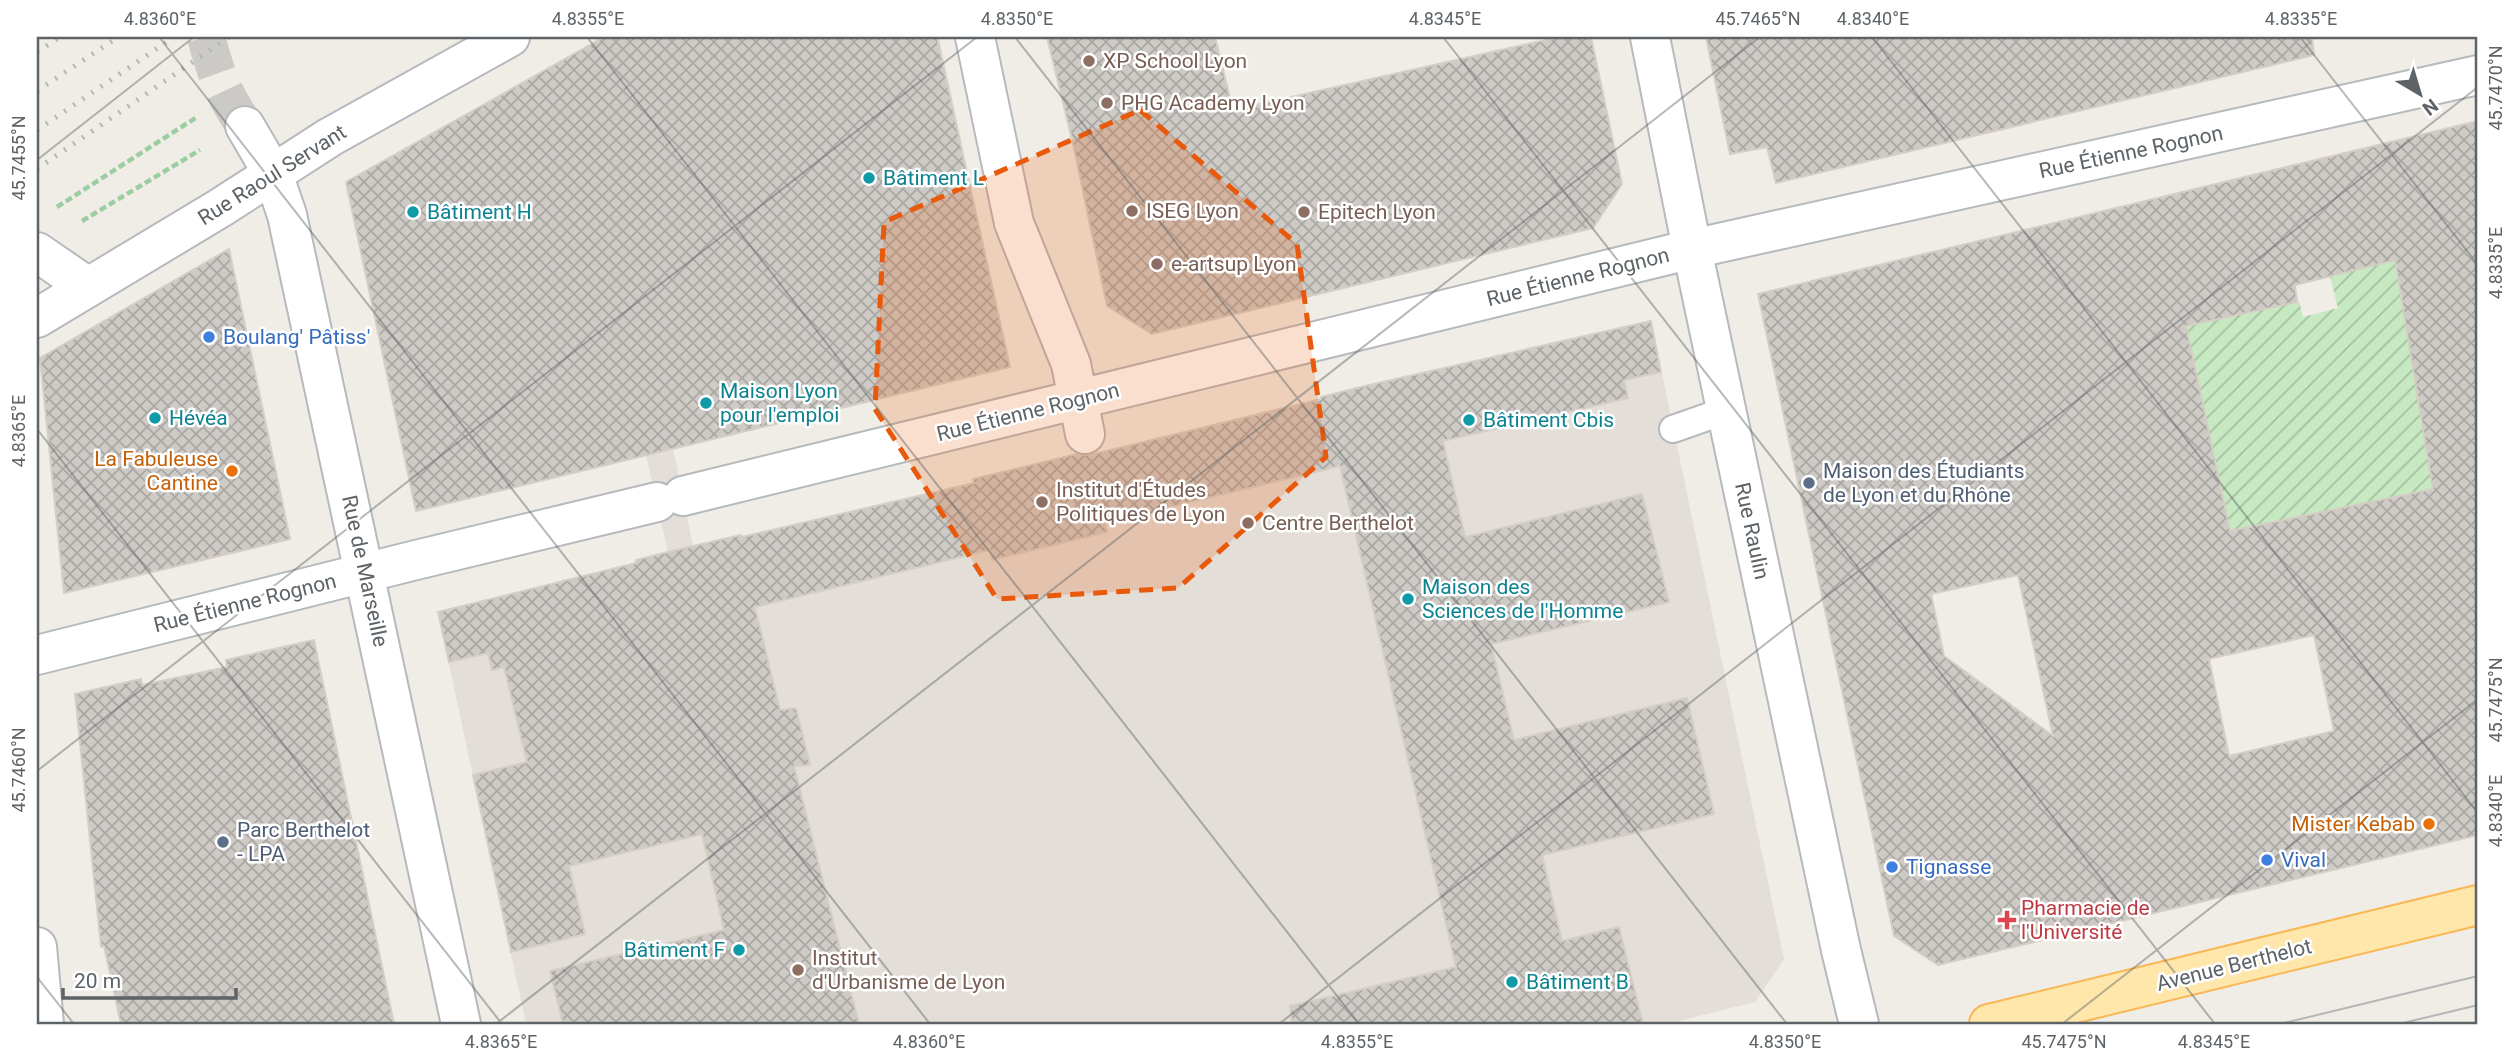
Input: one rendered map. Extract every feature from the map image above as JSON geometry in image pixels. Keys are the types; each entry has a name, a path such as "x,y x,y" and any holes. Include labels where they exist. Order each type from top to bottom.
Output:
{"main road":[{"name":"Avenue Berthelot","path":"1989,1024 2478,905"}],"street":[{"name":"Rue Raoul Servant","path":"37,318 330,137 510,37"},
{"path":"975,37 1014,223 1072,364 1082,417"},
{"name":"Rue Raulin","path":"1650,37 1692,249 1859,1024"},
{"name":"Rue Étienne Rognon","path":"37,655 365,572 670,499 1082,417 1692,249 2478,75"},
{"name":"Rue de Marseille","path":"245,126 273,174 288,215 461,1024"},
{"path":"37,252 88,287"},
{"path":"37,947 44,1024"}],"lane":[{"path":"1673,429 1727,410"}],"path":[{"path":"47,213 207,110"}],"highlighted area":[{"path":"1140,110 1297,244 1326,457 1178,588 997,599 875,409 884,222"}],"shaded area":[{"name":"Centre Berthelot","path":"604,37 939,37 961,140 959,142 1010,367 673,448 693,546 974,483 973,479 1088,452 1089,455 1426,371 1427,373 1651,321 1784,959 1755,1002 1667,1024 526,1024 438,612 635,563 636,560 668,552 646,455 416,511 346,182"}],"green space":[{"path":"2392,237 2433,490 2230,532 2185,326 2299,301 2303,317 2338,308 2324,253"}],"building":[{"path":"604,37 937,37 1010,367 416,511 346,182"},
{"name":"Epitech Lyon","path":"1047,37 1215,37 1233,110 1559,37 1591,37 1622,184 1593,228 1152,334 1107,306 1074,148"},
{"path":"1706,37 2312,37 2314,55 1776,183 1767,147 1730,154"},
{"path":"2478,121 2478,835 1938,965 1894,936 1758,294","holes":["2395,260 2433,489 2230,531 2186,326 2297,302 2295,285","2018,575 2053,736 1944,656 1931,594","2314,635 2334,731 2229,756 2209,659"]},
{"name":"Hévéa","path":"229,249 290,539 64,593 40,358"},
{"path":"1651,321 1661,372 1624,380 1628,398 1443,441 1465,537 1642,494 1669,602 1491,644 1514,740 1687,698 1714,814 1542,855 1562,941 1619,927 1643,1024 1292,1024 1290,1006 1456,967 1340,466 1105,523 1107,532 992,560 990,550 755,607 780,710 796,708 810,765 794,766 859,1024 563,1024 550,971 724,930 702,834 569,866 585,934 511,952 473,775 527,762 504,667 492,670 488,653 449,662 438,612 636,563 636,560 668,552 974,483 973,479 1077,454 1090,455 1365,386"},
{"name":"Parc Berthelot - LPA","path":"314,640 394,1024 121,1024 104,946 101,947 75,694 141,679 142,685 227,667 226,660"}],"tunnel":[{"path":"206,37 221,83 245,126"}],"tram line":[{"path":"2280,1024 2478,976"},
{"path":"2399,1024 2478,1005"}],"railway":[{"path":"37,52 60,37"},
{"path":"37,91 118,37"},
{"path":"37,130 174,37"},
{"path":"37,169 229,37"}],"place":[{"name":"XP School Lyon","path":"1089,61"},
{"name":"PHG Academy Lyon","path":"1107,103"},
{"name":"Bâtiment L","path":"869,178"},
{"name":"ISEG Lyon","path":"1132,211"},
{"name":"Bâtiment H","path":"413,212"},
{"name":"Epitech Lyon","path":"1304,212"},
{"name":"e-artsup Lyon","path":"1157,264"},
{"name":"Boulang' Pâtiss'","path":"209,337"},
{"name":"Maison Lyon pour l'emploi","path":"706,403"},
{"name":"Hévéa","path":"155,418"},
{"name":"Bâtiment Cbis","path":"1469,420"},
{"name":"La Fabuleuse Cantine","path":"232,471"},
{"name":"Maison des Étudiants de Lyon et du Rhône","path":"1809,483"},
{"name":"Institut d'Études Politiques de Lyon","path":"1042,502"},
{"name":"Centre Berthelot","path":"1248,523"},
{"name":"Maison des Sciences de l'Homme","path":"1408,599"},
{"name":"Mister Kebab","path":"2429,824"},
{"name":"Parc Berthelot - LPA","path":"223,842"},
{"name":"Vival","path":"2267,860"},
{"name":"Tignasse","path":"1892,867"},
{"name":"Pharmacie de l'Université","path":"2007,920"},
{"name":"Bâtiment F","path":"739,950"},
{"name":"Institut d'Urbanisme de Lyon","path":"798,970"},
{"name":"Bâtiment B","path":"1512,982"}]}
